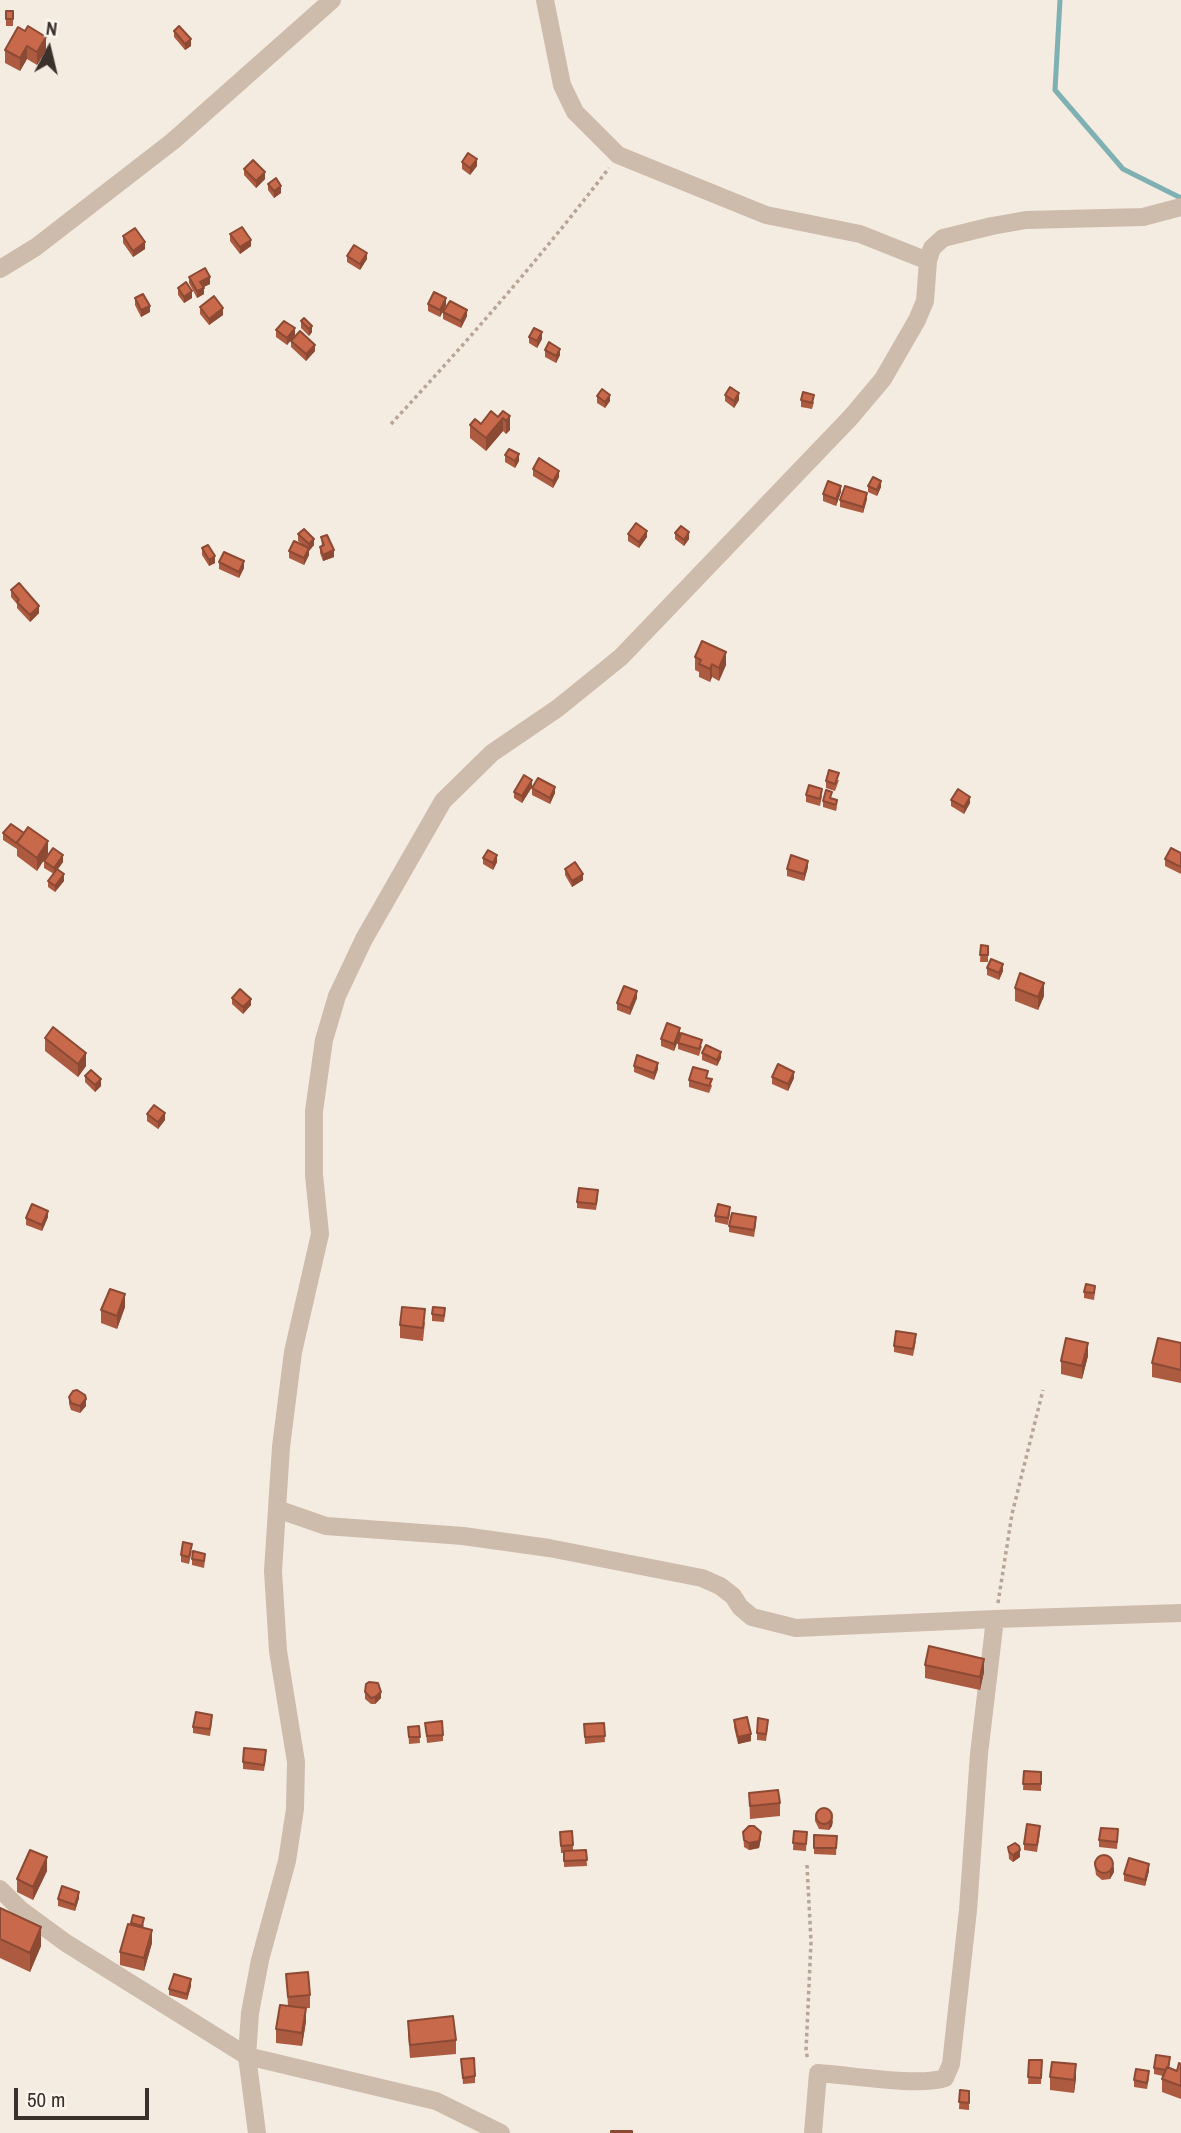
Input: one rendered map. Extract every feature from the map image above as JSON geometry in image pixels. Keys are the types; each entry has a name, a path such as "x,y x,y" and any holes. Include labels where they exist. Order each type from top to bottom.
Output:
{"street":[{"path":"0,269 36,247 173,141 332,0"},
{"path":"545,0 562,85 575,112 618,155 766,215 860,234 928,261"},
{"path":"257,2133 247,2056 250,2012 260,1960 287,1861 295,1810 296,1762 278,1651 273,1570 281,1447 293,1352 320,1234 314,1175 314,1111 324,1040 337,996 364,939 443,801 492,753 558,708 621,657 842,426 883,379 905,343 925,301 928,261 932,248 943,238 1026,220 1143,217 1181,207"},
{"path":"277,1509 326,1526 463,1536 549,1548 702,1578 720,1586 733,1596 740,1607 752,1617 796,1628 1181,1614"},
{"path":"813,2133 818,2073 917,2081 941,2080 948,2073 962,1971 979,1754 995,1619"},
{"path":"0,1889 21,1910 66,1943 247,2056 436,2101 501,2133"}],"path":[{"path":"391,424 447,364 558,235 618,155"},
{"path":"995,1619 1012,1514 1043,1390"},
{"path":"807,1865 811,1942 806,2051 809,2062 818,2073"}],"building":[{"path":"6,11 13,11 13,19 6,19"},
{"path":"28,26 46,37 37,52 27,46 20,58 5,50 18,27 25,31"},
{"path":"179,26 191,39 185,44 174,31"},
{"path":"468,153 477,159 470,168 462,162"},
{"path":"253,160 265,172 256,181 244,169"},
{"path":"276,178 281,186 274,191 268,184"},
{"path":"242,227 251,240 240,247 230,234"},
{"path":"135,228 145,242 133,251 123,236"},
{"path":"354,245 367,253 360,264 347,256"},
{"path":"205,268 210,277 200,282 204,288 197,291 189,277"},
{"path":"186,282 192,291 184,297 178,288"},
{"path":"434,292 446,298 440,310 428,304"},
{"path":"143,294 150,306 141,310 135,298"},
{"path":"214,296 223,308 209,319 200,307"},
{"path":"450,301 467,310 461,321 443,312"},
{"path":"304,318 312,326 309,329 301,321"},
{"path":"284,321 295,328 287,338 276,330"},
{"path":"534,328 542,332 537,341 529,337"},
{"path":"300,331 315,345 306,354 291,341"},
{"path":"549,342 560,349 556,356 545,350"},
{"path":"730,387 739,393 734,401 725,395"},
{"path":"602,389 610,395 605,402 597,396"},
{"path":"803,392 814,395 812,403 801,400"},
{"path":"491,411 498,417 503,411 510,416 506,421 503,418 486,438 470,425 475,419 481,424"},
{"path":"509,449 519,454 515,461 505,455"},
{"path":"539,458 559,471 553,481 533,469"},
{"path":"873,477 881,481 877,490 868,486"},
{"path":"828,481 841,486 836,499 823,494"},
{"path":"845,486 867,493 863,507 840,500"},
{"path":"636,523 647,531 639,542 628,534"},
{"path":"681,526 689,532 684,540 675,533"},
{"path":"304,529 314,539 309,544 298,534"},
{"path":"327,535 334,550 323,555 321,537"},
{"path":"294,541 309,548 304,558 289,551"},
{"path":"208,545 215,556 209,560 202,548"},
{"path":"224,552 244,561 239,572 219,562"},
{"path":"19,583 39,606 30,615 17,602 19,600 11,590"},
{"path":"702,641 726,652 719,668 712,664 710,669 699,664 701,660 695,657"},
{"path":"829,770 839,773 835,784 826,781"},
{"path":"524,775 532,780 522,796 514,792"},
{"path":"538,778 555,787 550,798 532,788"},
{"path":"809,785 822,789 820,799 806,795"},
{"path":"958,789 970,797 964,807 951,800"},
{"path":"826,790 832,792 830,798 837,800 836,805 823,801"},
{"path":"11,824 24,833 16,843 3,833"},
{"path":"28,827 48,841 37,858 17,843"},
{"path":"53,848 63,855 54,868 44,861"},
{"path":"1171,848 1181,853 1181,867 1165,859"},
{"path":"488,850 497,855 493,863 483,858"},
{"path":"791,855 808,861 804,874 787,869"},
{"path":"575,862 583,874 572,881 565,869"},
{"path":"57,869 64,874 55,886 48,881"},
{"path":"981,945 988,946 988,955 980,955"},
{"path":"991,959 1003,964 999,973 987,968"},
{"path":"1020,973 1044,983 1038,997 1015,988"},
{"path":"624,986 637,991 630,1008 617,1003"},
{"path":"240,989 251,999 243,1007 232,998"},
{"path":"667,1023 680,1028 674,1044 661,1039"},
{"path":"53,1027 86,1053 78,1064 45,1038"},
{"path":"681,1033 702,1040 699,1049 678,1043"},
{"path":"706,1045 721,1052 717,1060 702,1053"},
{"path":"637,1055 658,1063 654,1073 634,1066"},
{"path":"778,1064 794,1072 788,1084 772,1077"},
{"path":"693,1067 708,1071 706,1078 712,1079 709,1086 689,1080"},
{"path":"91,1070 101,1079 95,1085 85,1076"},
{"path":"154,1105 165,1113 158,1122 147,1114"},
{"path":"579,1188 598,1190 596,1204 577,1202"},
{"path":"32,1204 48,1211 42,1225 26,1218"},
{"path":"718,1204 730,1207 728,1218 715,1216"},
{"path":"732,1213 756,1217 754,1230 729,1226"},
{"path":"1086,1284 1095,1286 1094,1293 1084,1292"},
{"path":"110,1289 125,1294 117,1316 101,1310"},
{"path":"402,1307 425,1309 423,1328 400,1325"},
{"path":"433,1307 445,1308 444,1316 432,1314"},
{"path":"896,1331 916,1334 913,1349 894,1346"},
{"path":"1066,1338 1088,1343 1082,1366 1061,1361"},
{"path":"1158,1338 1181,1343 1181,1370 1152,1363"},
{"path":"77,1390 85,1395 86,1399 80,1406 71,1403 69,1397"},
{"path":"183,1542 192,1544 189,1557 181,1555"},
{"path":"193,1551 205,1554 204,1561 192,1559"},
{"path":"929,1646 984,1659 980,1677 925,1665"},
{"path":"369,1682 378,1683 381,1692 375,1697 371,1698 365,1692"},
{"path":"196,1712 212,1715 210,1729 193,1727"},
{"path":"747,1717 751,1734 738,1737 734,1720"},
{"path":"758,1718 768,1720 766,1734 757,1733"},
{"path":"442,1721 443,1735 427,1736 425,1723"},
{"path":"604,1723 605,1736 585,1737 584,1724"},
{"path":"419,1726 420,1737 409,1737 408,1727"},
{"path":"244,1748 266,1750 264,1765 243,1762"},
{"path":"1024,1771 1041,1772 1041,1784 1023,1784"},
{"path":"778,1790 780,1803 750,1806 749,1793"},
{"path":"821,1808 827,1808 832,1816 830,1822 821,1824 816,1819 816,1813"},
{"path":"1027,1824 1040,1826 1037,1845 1024,1844"},
{"path":"749,1826 754,1826 761,1832 759,1841 749,1843 744,1840 743,1832"},
{"path":"1101,1828 1118,1829 1117,1842 1099,1840"},
{"path":"572,1831 573,1845 561,1846 560,1832"},
{"path":"794,1831 807,1832 806,1844 793,1843"},
{"path":"814,1835 837,1836 836,1848 814,1848"},
{"path":"1015,1843 1020,1850 1013,1855 1008,1847"},
{"path":"30,1850 47,1857 33,1887 17,1879"},
{"path":"586,1850 587,1860 564,1861 564,1851"},
{"path":"1100,1855 1108,1855 1113,1864 1111,1871 1100,1873 1095,1868 1095,1860"},
{"path":"1129,1858 1149,1864 1145,1880 1124,1874"},
{"path":"62,1886 79,1892 75,1905 58,1899"},
{"path":"0,1908 41,1927 30,1953 0,1939"},
{"path":"133,1915 144,1918 142,1926 131,1923"},
{"path":"128,1924 152,1930 144,1958 120,1952"},
{"path":"308,1972 310,1995 288,1997 286,1974"},
{"path":"174,1974 191,1979 187,1994 169,1989"},
{"path":"280,2005 306,2008 302,2033 276,2029"},
{"path":"453,2016 456,2040 410,2045 408,2021"},
{"path":"1156,2055 1170,2057 1166,2070 1154,2068"},
{"path":"474,2058 475,2076 463,2078 461,2059"},
{"path":"1029,2060 1042,2060 1041,2078 1028,2077"},
{"path":"1052,2062 1076,2064 1074,2080 1050,2077"},
{"path":"1179,2063 1181,2086 1162,2079 1167,2067 1177,2071"},
{"path":"1136,2069 1149,2071 1147,2083 1134,2080"},
{"path":"960,2090 969,2091 969,2103 959,2102"},
{"path":"632,2131 632,2133 611,2133"}],"waterway":[{"path":"1060,0 1055,90 1123,169 1181,198"}]}
